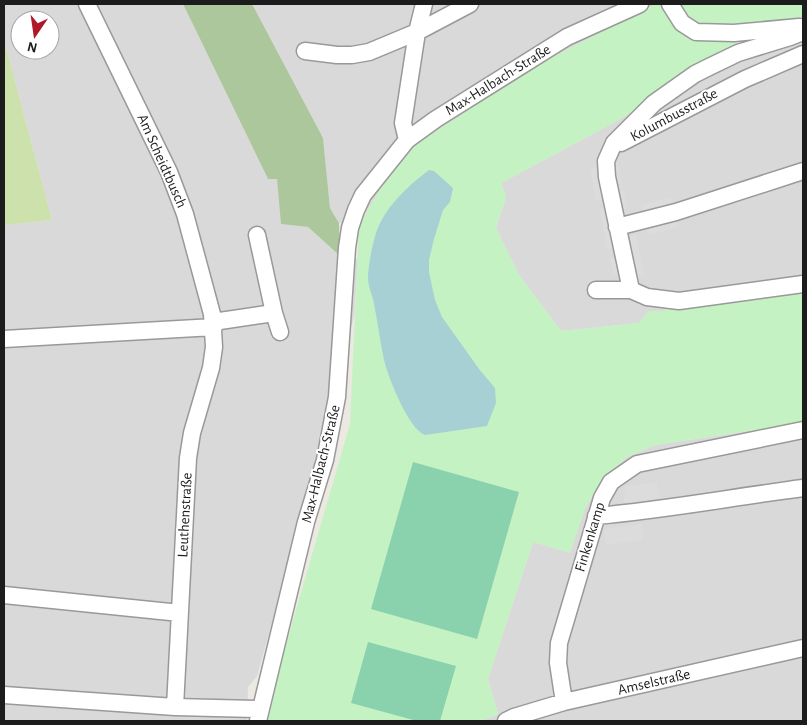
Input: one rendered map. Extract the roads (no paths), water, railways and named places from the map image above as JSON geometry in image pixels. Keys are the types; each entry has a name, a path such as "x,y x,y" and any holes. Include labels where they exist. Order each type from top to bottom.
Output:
{"street":[{"name":"Am Scheidtbusch","path":"88,4 172,179 185,214 213,324"},
{"path":"407,140 403,123 417,32 424,4"},
{"path":"305,50 321,54 352,55 369,52 417,32 470,4"},
{"name":"Max-Halbach-Straße","path":"260,715 306,522 325,460 338,397 347,248 350,228 363,195 407,140 436,119 567,37 640,4"},
{"name":"Kolumbusstraße","path":"614,143 654,103 696,74 738,53 800,33 803,26 734,33 696,32 682,23 670,4"},
{"name":"Kolumbusstraße","path":"614,143 623,143 699,101 803,54"},
{"path":"614,143 606,161 607,177 631,290"},
{"path":"617,228 676,212 803,171"},
{"path":"257,235 280,332"},
{"path":"596,290 631,290 646,297 679,301 803,284"},
{"path":"4,339 213,324 274,313"},
{"name":"Leuthenstraße","path":"175,707 188,458 192,433 211,368 214,347 213,324"},
{"name":"Finkenkamp","path":"564,702 558,663 559,643 596,516 602,498 611,482 637,464 803,430"},
{"path":"596,516 638,512 701,501 803,488"},
{"path":"4,595 180,613"},
{"name":"Amselstraße","path":"506,721 564,702 803,648"},
{"path":"4,695 260,715"}],"water":[{"path":"429,170 434,171 453,188 450,202 443,210 429,260 429,272 435,300 442,317 495,388 496,403 487,426 425,435 412,424 390,378 384,360 368,278 372,247 377,230 386,212 413,183"}]}
